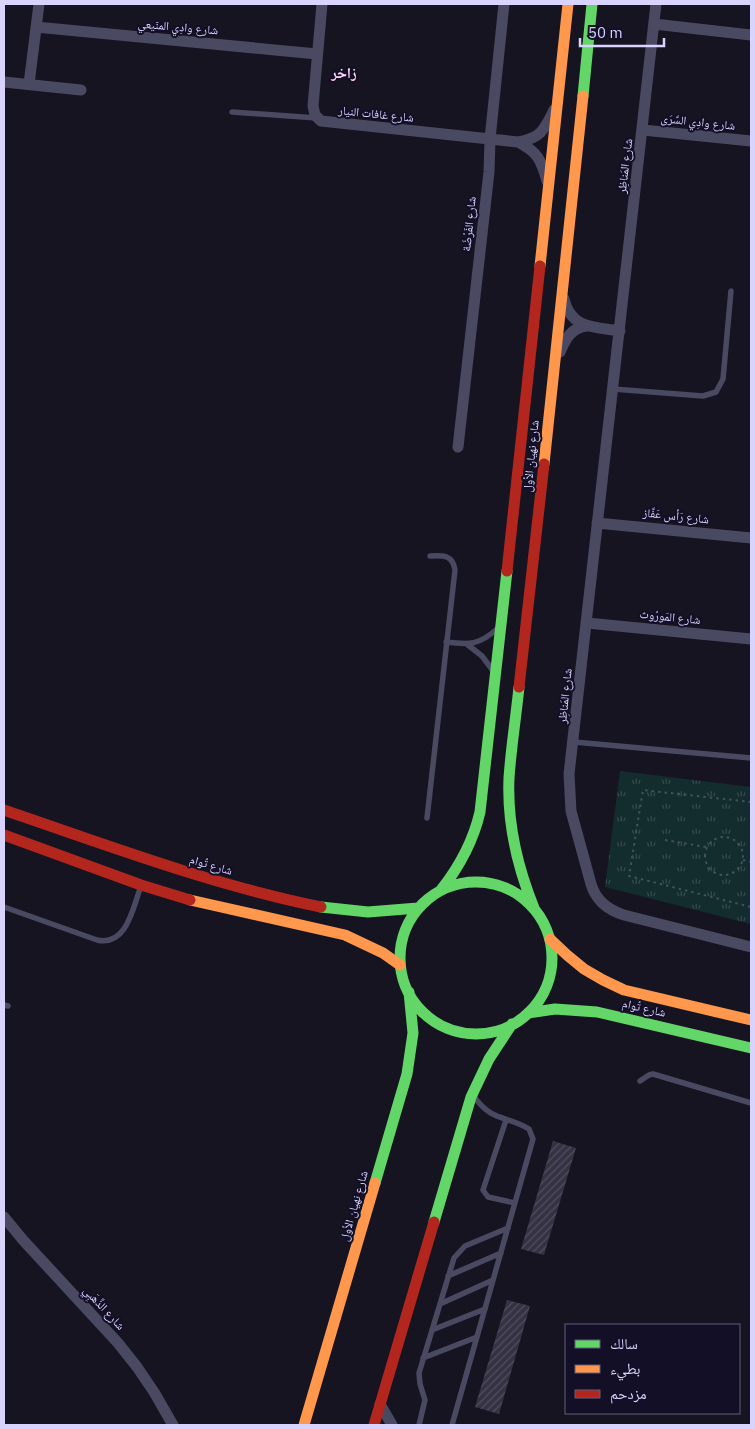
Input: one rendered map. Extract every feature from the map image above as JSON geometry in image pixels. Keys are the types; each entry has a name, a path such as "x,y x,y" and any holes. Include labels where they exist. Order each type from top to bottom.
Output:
{"main road":[{"name":"شارع نهيان الأول","path":"441,890 466,857 474,839 483,798 568,4"},
{"name":"شارع نهيان الأول","path":"534,908 512,844 508,792 556,361 592,4"},
{"name":"شارع تُوام","path":"4,810 203,878 308,905 335,910 363,912 390,912 418,908"},
{"path":"4,835 141,886 196,902 345,935 365,943 400,965"},
{"path":"465,882 491,883 515,892 534,908 544,922 550,939 552,962 548,985 528,1013 512,1024 485,1033 471,1033 457,1031 431,1019 420,1009 408,992 400,965 404,935 418,908 441,890 465,882"},
{"name":"شارع تُوام","path":"550,939 576,964 607,983 624,990 751,1020"},
{"name":"شارع نهيان الأول","path":"304,1425 407,1074 413,1033 408,992"},
{"name":"شارع تُوام","path":"528,1013 555,1010 596,1012 751,1048"},
{"path":"374,1425 472,1094 493,1052 512,1024"}],"street":[{"path":"29,84 39,4"},
{"path":"317,118 313,106 322,4"},
{"name":"شارع الفَرْضَة","path":"458,447 489,172 490,139 504,4"},
{"name":"شارع المَناظِر","path":"656,4 569,780 572,810 591,884 597,898 603,904 616,913 751,947"},
{"path":"654,24 751,35"},
{"name":"شارع وادِي المنَيعي","path":"36,27 317,54"},
{"path":"4,82 81,90"},
{"name":"شارع غافات النيار","path":"317,118 326,123 518,142 532,139 541,133 556,104"},
{"name":"شارع وادِي السَّرَى","path":"643,130 751,141"},
{"path":"518,142 530,148 540,159 548,187"},
{"path":"562,289 570,315 578,322 587,326 620,331"},
{"path":"556,361 567,336 574,330 587,326"},
{"name":"شارع رَأس عَفَّاز","path":"598,522 751,538"},
{"name":"شارع المَورُوث","path":"587,623 751,639"},
{"name":"شارع الذَّهَبِي","path":"4,1217 118,1344 146,1379 173,1425"},
{"path":"380,1404 392,1425"}],"lane":[{"path":"232,112 317,118"},
{"path":"613,389 704,396 716,392 720,388 723,379 731,291"},
{"path":"427,818 455,566 446,556 430,556"},
{"path":"446,642 468,645 483,639 502,625"},
{"path":"468,645 482,656 496,678"},
{"path":"574,742 751,758"},
{"path":"4,907 106,942 116,939 123,932 141,886"},
{"path":"640,1081 653,1074 751,1104"},
{"path":"452,1425 533,1139 531,1132 526,1128 488,1113 472,1094"},
{"path":"506,1120 483,1190 488,1198 515,1203"},
{"path":"419,1425 425,1400 419,1379 423,1358 454,1258 460,1250 508,1228"},
{"path":"448,1276 501,1252"},
{"path":"440,1304 493,1280"},
{"path":"432,1330 485,1309"},
{"path":"423,1358 477,1337"}],"path":[{"path":"751,802 644,790 630,876 751,907"},
{"path":"730,838 739,844 743,854 742,860 741,865 733,873 728,875 717,874 708,868 705,863 706,847 714,839 730,838"},
{"path":"665,840 706,847"},
{"path":"742,860 751,862"}],"green space":[{"path":"620,771 751,787 751,924 605,887"}],"building":[{"path":"553,1141 576,1148 544,1255 521,1249"},
{"path":"507,1300 530,1306 499,1414 475,1407"}],"traffic: fast":[{"path":"583,96 592,4"},
{"path":"441,890 465,853 474,833 480,812 507,571"},
{"path":"519,687 509,778 510,811 514,844 534,908"},
{"path":"476,882 505,888 530,904 546,929 552,958 546,987 530,1012 505,1028 476,1034 447,1028 422,1012 406,987 400,958 406,929 422,904 447,888 476,882"},
{"path":"321,907 368,912 418,908"},
{"path":"375,1183 407,1074 413,1033 409,992"},
{"path":"528,1013 555,1009 597,1012 751,1048"},
{"path":"434,1222 471,1097 489,1059 512,1024"}],"traffic: slow":[{"path":"540,266 568,4"},
{"path":"544,464 583,96"},
{"path":"190,900 345,935 383,953 400,965"},
{"path":"550,939 584,969 624,990 751,1020"},
{"path":"304,1425 375,1183"}],"traffic: jam":[{"path":"507,571 540,266"},
{"path":"519,687 544,464"},
{"path":"4,810 201,876 241,888 321,907"},
{"path":"4,835 141,885 190,900"},
{"path":"374,1425 434,1222"}],"district":[{"name":"زاخر","path":"344,73"}]}
